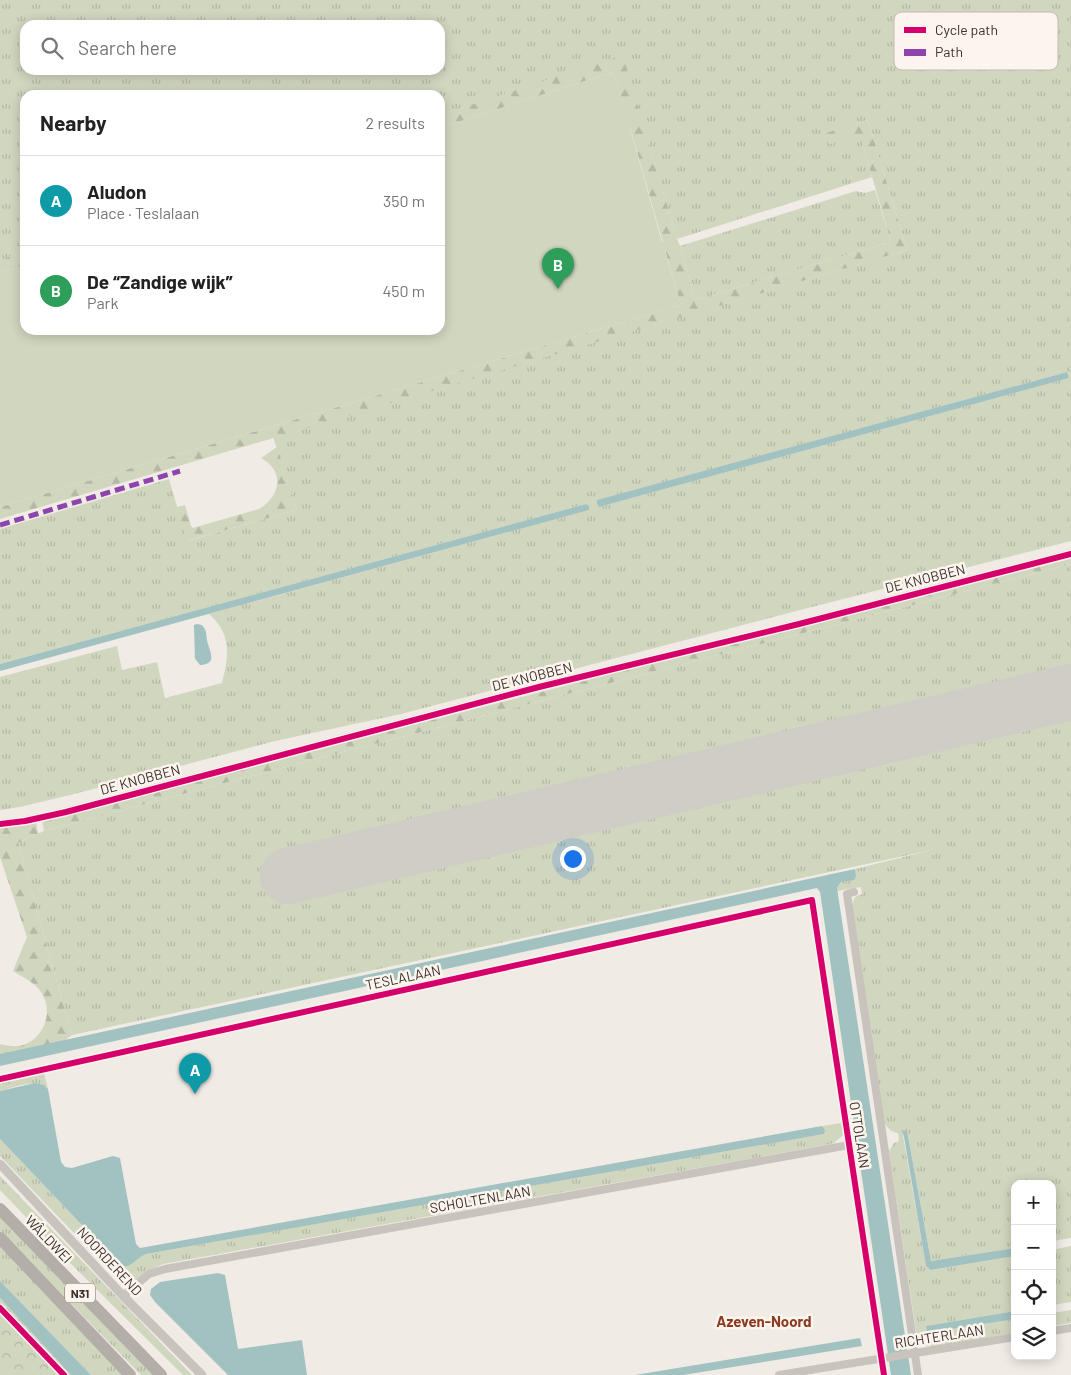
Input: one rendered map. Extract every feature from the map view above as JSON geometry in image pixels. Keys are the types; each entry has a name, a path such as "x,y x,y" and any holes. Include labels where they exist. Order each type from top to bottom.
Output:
{"highway":[{"name":"WÂLDWEI","path":"0,1210 161,1375"},
{"name":"N31","path":"0,1238 130,1375"}],"street":[{"name":"DE KNOBBEN","path":"0,824 25,821 66,812 539,686 799,624 1071,554"},
{"name":"OTTOLAAN","path":"854,892 847,894 913,1353 918,1375"},
{"name":"OTTOLAAN","path":"812,900 883,1357 884,1375"},
{"name":"TESLALAAN","path":"0,1079 812,900"},
{"name":"OTTOLAAN","path":"883,1140 892,1138"},
{"name":"SCHOLTENLAAN","path":"123,1296 149,1274 165,1268 849,1145"},
{"name":"NOORDEREND","path":"0,1164 123,1296 202,1375"},
{"path":"1056,1330 1071,1328"},
{"name":"RICHTERLAAN","path":"779,1375 1011,1338"}],"green space":[{"path":"0,0 1071,0 1071,541 401,714 275,741 74,794 0,810 0,677 117,646 122,670 157,662 165,698 222,683 227,646 222,629 209,614 588,510 589,507 586,504 0,664 0,529 169,479 187,541 297,510 273,437 907,250 868,120 827,133 831,143 860,134 872,177 677,239 623,56 445,113 445,90 20,90 20,253 0,260","holes":["1067,372 1069,378 599,507 597,504 598,500"]},
{"path":"623,55 641,116 628,120 613,72 445,126 445,113"},
{"path":"613,72 628,119 641,116 643,123 630,128 662,242 677,239 680,246 665,251 681,305 0,507 0,273 20,267 20,335 445,335 445,126"},
{"path":"868,120 907,250 0,519 0,507 681,305 665,250 680,246 695,300 891,242 860,135 830,144 826,133"},
{"path":"643,123 677,239 663,243 630,127"},
{"path":"875,190 891,242 695,300 680,246 856,191 865,193"},
{"path":"20,253 20,267 0,273 0,260"},
{"path":"277,447 297,510 186,541 177,507 185,505 193,528 259,509 266,504 276,491 277,476 269,463 261,458"},
{"path":"1071,556 1071,564 44,831 42,820"},
{"path":"1071,564 1071,671 284,859 293,893 1071,709 1071,1238 1056,1240 1056,1180 1011,1180 1011,1249 931,1261 907,1131 903,1136 926,1266 932,1270 1011,1257 1011,1312 926,1326 927,1333 1011,1320 1011,1334 931,1347 923,1345 917,1338 889,1151 894,1143 899,1141 898,1133 890,1130 884,1122 852,904 855,897 862,894 861,887 837,891 841,882 856,876 855,869 932,850 72,1035 18,843 44,831"},
{"path":"36,821 38,834 18,843 72,1035 59,1045 0,1058 0,1044 17,1046 35,1039 47,1017 45,1000 39,989 13,971 27,937 0,857 0,826"},
{"path":"44,1073 48,1089 38,1084 31,1084 0,1091 0,1082"},
{"path":"841,1123 843,1135 834,1143 826,1145 163,1264 145,1273 133,1282 127,1283 120,1281 0,1156 0,1139 122,1267 126,1267 146,1254 823,1134 825,1130 822,1126"},
{"path":"0,1176 192,1375 183,1375 75,1268 0,1190"},
{"path":"0,1216 158,1375 141,1375 0,1231"},
{"path":"0,1245 124,1375 91,1375 0,1281"},
{"path":"1071,1246 1071,1302 1056,1304 1056,1270 1056,1249"},
{"path":"0,1298 71,1375 0,1375"},
{"path":"1071,1310 1071,1323 1056,1325 1056,1312"}],"water":[{"path":"1067,372 1069,378 599,507 597,504 597,500"},
{"path":"586,504 589,506 589,510 0,671 0,664"},
{"path":"194,625 202,625 206,631 211,656 209,662 200,665 195,658"},
{"path":"855,869 856,876 854,880 841,882 837,888 911,1375 891,1375 820,892 817,888 0,1066 0,1054"},
{"path":"35,1083 44,1085 48,1089 61,1162 65,1167 72,1168 113,1156 120,1158 136,1244 140,1248 822,1126 825,1130 824,1134 146,1254 129,1266 122,1267 0,1139 0,1091"},
{"path":"903,1131 907,1131 931,1261 1011,1249 1011,1257 931,1270 926,1266"},
{"path":"218,1273 225,1275 238,1349 302,1340 307,1375 228,1375 150,1295 151,1289 160,1282"},
{"path":"0,1281 91,1375 71,1375 0,1298"},
{"path":"1011,1312 1011,1320 927,1333 926,1326"},
{"path":"860,1338 862,1346 683,1375 635,1375"}],"runway":[{"path":"288,876 1071,692"}],"marked path":[{"path":"0,525 180,471"}],"cycle path":[{"path":"0,824 25,821 66,812 539,687 799,624 1071,554"},
{"path":"0,1079 812,900 884,1375"},
{"path":"0,1308 64,1375"}],"place":[{"name":"De “Zandige wijk”","path":"558,289"},
{"name":"Aludon","path":"195,1094"}],"district":[{"name":"Azeven-Noord","path":"764,1321"}]}
